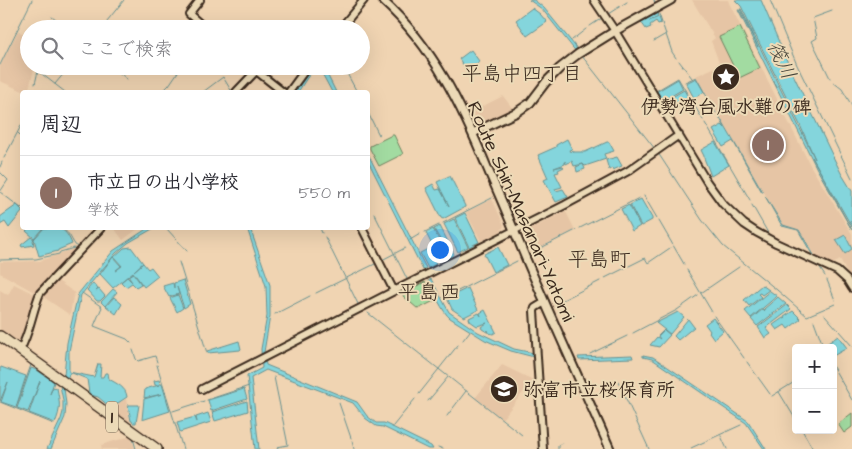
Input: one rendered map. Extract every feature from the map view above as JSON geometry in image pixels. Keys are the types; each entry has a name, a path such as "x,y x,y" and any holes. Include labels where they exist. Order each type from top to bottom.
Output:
{"highway":[{"name":"1","path":"0,336 157,449"}],"main road":[{"name":"Route Shin-Masanari-Yatomi","path":"382,0 401,18 426,48 473,133 610,449"},
{"path":"473,133 517,112 530,103 560,68 580,53 671,0"}],"street":[{"path":"196,20 189,14 200,0"},
{"path":"347,20 364,0"},
{"path":"594,0 707,182 723,204 756,232 786,248 837,270 852,288"},
{"path":"237,90 249,75"},
{"path":"261,75 280,90"},
{"path":"290,90 301,75"},
{"path":"202,389 515,231 628,171 678,135"},
{"path":"20,350 40,293 99,230"},
{"path":"363,230 394,291"},
{"path":"543,449 534,311 535,308 545,302"}],"shaded area":[{"path":"692,0 728,0 810,165 852,234 852,282 840,260 833,264 816,257 799,230 783,225 696,76 720,65 711,41 715,38"},
{"path":"18,31 20,32 20,75 33,75 29,90 20,90 0,81 0,66"},
{"path":"503,96 513,109 511,111 482,125 475,122 471,112"},
{"path":"492,199 504,225 501,232 481,241 466,212"},
{"path":"566,212 575,230 532,252 526,237 529,230"},
{"path":"116,230 136,230 123,240"},
{"path":"75,248 78,250 36,293 0,273 0,262 40,261"},
{"path":"55,279 75,293 70,315 42,296 43,292"},
{"path":"14,284 34,294 35,297 23,339 18,343 0,330 0,290 8,295"},
{"name":"弥富市立桜保育所","path":"502,365 533,380 502,419 475,398"},
{"path":"126,399 130,423 108,408"},
{"path":"131,436 135,449 102,449 101,445"}],"green space":[{"path":"740,27 760,68 739,78 719,37"},
{"path":"394,135 403,154 379,166 370,146"},
{"path":"425,282 434,301 418,309 403,296 404,292"},
{"path":"852,413 852,427 844,433 838,424"}],"water":[{"path":"529,0 534,0 544,8 579,51 577,53 542,9"},
{"name":"筏川","path":"735,0 761,0 791,70 841,173 852,191 852,222 850,220 852,227 812,157 852,230 817,169 738,10 758,47 741,9 815,159 800,125 741,6"},
{"path":"532,8 547,22 527,36 516,20"},
{"path":"657,13 658,16 649,21 659,17 661,23 658,24 656,21 650,25 651,27 646,29 641,22"},
{"path":"471,50 479,61 467,70 459,59"},
{"path":"310,75 299,90 295,90 304,77"},
{"path":"323,75 328,75 335,90 331,90"},
{"path":"696,78 704,92 694,98 686,83"},
{"path":"678,79 683,89 661,102 656,92"},
{"path":"684,90 690,100 668,113 662,103"},
{"path":"719,116 763,192 733,141 723,147 713,130 722,125 725,128"},
{"path":"567,139 572,149 569,150 570,152 573,150 574,152 585,152 607,142 609,142 614,151 604,154 606,159 585,166 583,164 574,166 572,161 566,164 565,161 565,164 554,168 564,167 555,173 562,187 555,189 556,191 563,189 568,197 556,202 544,180 548,178 538,155 556,147 556,145"},
{"path":"715,142 729,165 711,176 701,150"},
{"path":"617,157 622,166 609,170 606,160"},
{"path":"370,158 426,268 423,270 370,165"},
{"path":"583,164 585,169 577,172 576,167"},
{"path":"449,176 465,207 443,219 426,188 433,184 436,190 440,189 449,206 437,182"},
{"path":"765,196 783,225 799,230 813,256 798,230 782,226"},
{"path":"641,199 652,220 641,226 630,205"},
{"path":"17,205 20,208 20,214 9,228 5,222 0,225 0,217"},
{"path":"629,205 640,226 632,231 621,209"},
{"path":"465,213 479,242 469,247 455,218"},
{"path":"454,219 468,247 458,252 444,224"},
{"path":"440,226 454,254 450,257 434,229"},
{"path":"433,229 449,258 440,261 426,233"},
{"path":"27,230 41,230 34,238"},
{"path":"42,230 62,230 65,232 72,244 58,251 39,256 34,239"},
{"path":"145,230 151,230 128,243 116,253 81,295 69,351 69,372 94,377 98,364 101,364 100,377 108,373 109,379 123,388 127,397 115,405 109,406 98,397 89,393 87,379 72,373 69,374 64,388 65,417 51,449 47,449 63,412 60,386 64,375 67,343 78,294 113,251"},
{"path":"248,230 251,230 270,285 270,316 264,352 266,365 357,402 367,416 376,423 384,423 431,446 433,449 428,449 383,427 376,426 365,418 353,403 266,370 251,378 259,449 255,449 247,376 262,368 261,349 267,316 266,286"},
{"path":"845,235 852,249 845,254 836,240"},
{"path":"31,237 34,239 34,245 22,247 21,245"},
{"path":"131,247 148,269 151,267 158,276 144,287 133,272 113,288 100,274 113,257 121,266 115,271 122,266 114,257 124,248"},
{"path":"498,247 507,265 493,272 484,254"},
{"path":"428,249 436,264 428,268 420,253"},
{"path":"133,273 141,284 136,287 132,283 126,287 121,282 127,277 132,282 128,276"},
{"path":"431,279 449,312 478,332 514,349 534,353 534,357 511,351 485,340 450,318 441,306 428,281"},
{"path":"183,280 190,304 184,308 177,287 179,294 169,297 163,286 173,283 174,288 174,283"},
{"path":"93,283 98,289 96,291 99,289 105,296 100,301 97,301 87,290"},
{"path":"762,285 769,290 762,295 758,294 761,297 749,306 744,300"},
{"path":"468,288 478,310 464,317 452,309 447,298"},
{"path":"113,289 117,292 105,306 101,302"},
{"path":"770,291 777,296 751,318 745,311"},
{"path":"178,295 183,308 177,312 170,298"},
{"path":"114,297 122,304 116,314 106,306"},
{"path":"778,297 786,304 757,326 751,319 763,309 765,312 764,309"},
{"path":"787,305 791,309 766,328 771,334 765,338 758,327"},
{"path":"485,310 496,332 493,334 489,333 488,330 487,332 482,329 481,327 487,323 477,326 469,318 479,313 481,316 480,313"},
{"path":"793,311 801,319 788,329 785,325 777,330 773,325 783,318 785,319 784,317"},
{"path":"678,312 684,317 670,334 656,323"},
{"path":"713,318 723,331 714,339 705,324"},
{"path":"688,319 694,327 678,340 674,336"},
{"path":"664,330 670,335 659,347 650,345 657,337 660,339 658,336"},
{"path":"838,336 847,348 837,354 837,344 826,344"},
{"path":"239,341 240,350 208,353 207,351"},
{"path":"632,355 633,358 579,360 578,357"},
{"path":"643,355 653,357 748,421 766,449 764,449 746,423 652,359 643,357"},
{"path":"1,367 26,376 16,407 1,402 8,382 0,401"},
{"path":"31,368 54,382 50,394 53,387 57,388 59,406 55,423 29,413 40,381 28,412 17,408"},
{"path":"159,380 170,411 142,420 144,399 162,394 144,398 145,389 159,385 155,385 154,381"},
{"path":"244,389 247,399 211,411 208,400"},
{"path":"247,401 248,411 215,421 212,412"},
{"path":"128,405 139,405 136,423 131,421"},
{"path":"208,413 211,422 180,432 177,422 195,417 197,422 196,417"}],"waterway":[{"path":"22,20 32,0"},
{"path":"108,20 124,0"},
{"path":"654,0 655,4"},
{"name":"筏川","path":"770,0 797,65 852,178"},
{"path":"608,14 627,2"},
{"path":"830,78 812,41 817,38 813,18 832,11"},
{"path":"659,14 672,52 676,58"},
{"path":"52,17 56,20"},
{"path":"590,26 602,18"},
{"path":"0,65 20,24"},
{"path":"572,40 586,29"},
{"path":"654,41 666,34"},
{"path":"582,56 655,149"},
{"path":"679,61 692,78"},
{"path":"35,84 37,75"},
{"path":"43,75 62,90"},
{"path":"55,84 63,75"},
{"path":"122,75 127,79"},
{"path":"164,90 176,75"},
{"path":"348,75 356,90"},
{"path":"206,90 223,77 231,90"},
{"path":"685,82 696,77 716,113"},
{"path":"656,91 678,78 703,120"},
{"path":"833,82 842,89 852,106"},
{"path":"370,117 379,135"},
{"path":"705,123 750,200"},
{"path":"4,158 20,128"},
{"path":"658,153 702,220 723,246 807,316 835,304"},
{"path":"0,167 2,162"},
{"path":"0,172 8,180 0,192 20,207"},
{"path":"644,196 657,218"},
{"path":"443,223 492,198"},
{"path":"580,228 639,198"},
{"path":"752,205 768,233"},
{"path":"374,213 407,279"},
{"path":"659,221 684,264"},
{"path":"425,232 439,225"},
{"path":"63,230 78,248"},
{"path":"168,230 187,251"},
{"path":"535,251 576,230"},
{"path":"410,240 420,234"},
{"path":"325,237 358,304"},
{"path":"0,260 36,259 59,254 74,248"},
{"path":"382,260 405,248"},
{"path":"605,278 645,258 648,263 670,248"},
{"path":"446,297 517,261"},
{"path":"179,262 207,353"},
{"path":"316,293 375,264"},
{"path":"701,293 739,267"},
{"path":"819,267 825,276"},
{"path":"687,270 712,312"},
{"path":"827,280 835,300"},
{"path":"555,304 600,281"},
{"path":"82,293 102,307 94,326 127,339 131,343"},
{"path":"633,333 677,310 698,295"},
{"path":"275,314 310,296"},
{"path":"368,313 522,435"},
{"path":"825,315 852,346"},
{"path":"714,316 744,358"},
{"path":"814,321 823,344"},
{"path":"463,340 470,331"},
{"path":"590,354 627,336"},
{"path":"419,394 458,345"},
{"path":"133,350 138,361 155,356 157,362"},
{"path":"747,362 770,394"},
{"path":"16,408 31,365"},
{"path":"157,365 183,449"},
{"path":"837,374 852,400"},
{"path":"274,377 288,445 277,447 278,449"},
{"path":"428,401 448,377"},
{"path":"618,381 649,449"},
{"path":"772,396 792,384"},
{"path":"207,400 249,386"},
{"path":"447,416 466,391"},
{"path":"779,392 792,413"},
{"path":"393,426 415,399"},
{"path":"173,411 204,401"},
{"path":"0,402 54,424"},
{"path":"339,403 351,438"},
{"path":"691,448 741,425"},
{"path":"804,434 813,449"},
{"path":"721,436 727,449"},
{"path":"133,438 136,449"},
{"path":"352,441 354,449"},
{"path":"558,449 558,445 562,443"},
{"path":"438,447 443,449"}],"place":[{"name":"伊勢湾台風水難の碑","path":"726,77"},
{"name":"市立日の出小学校","path":"768,145"},
{"name":"弥富市立桜保育所","path":"504,389"}],"district":[{"name":"平島中四丁目","path":"522,73"},
{"name":"平島町","path":"599,259"},
{"name":"平島西","path":"429,292"}]}
